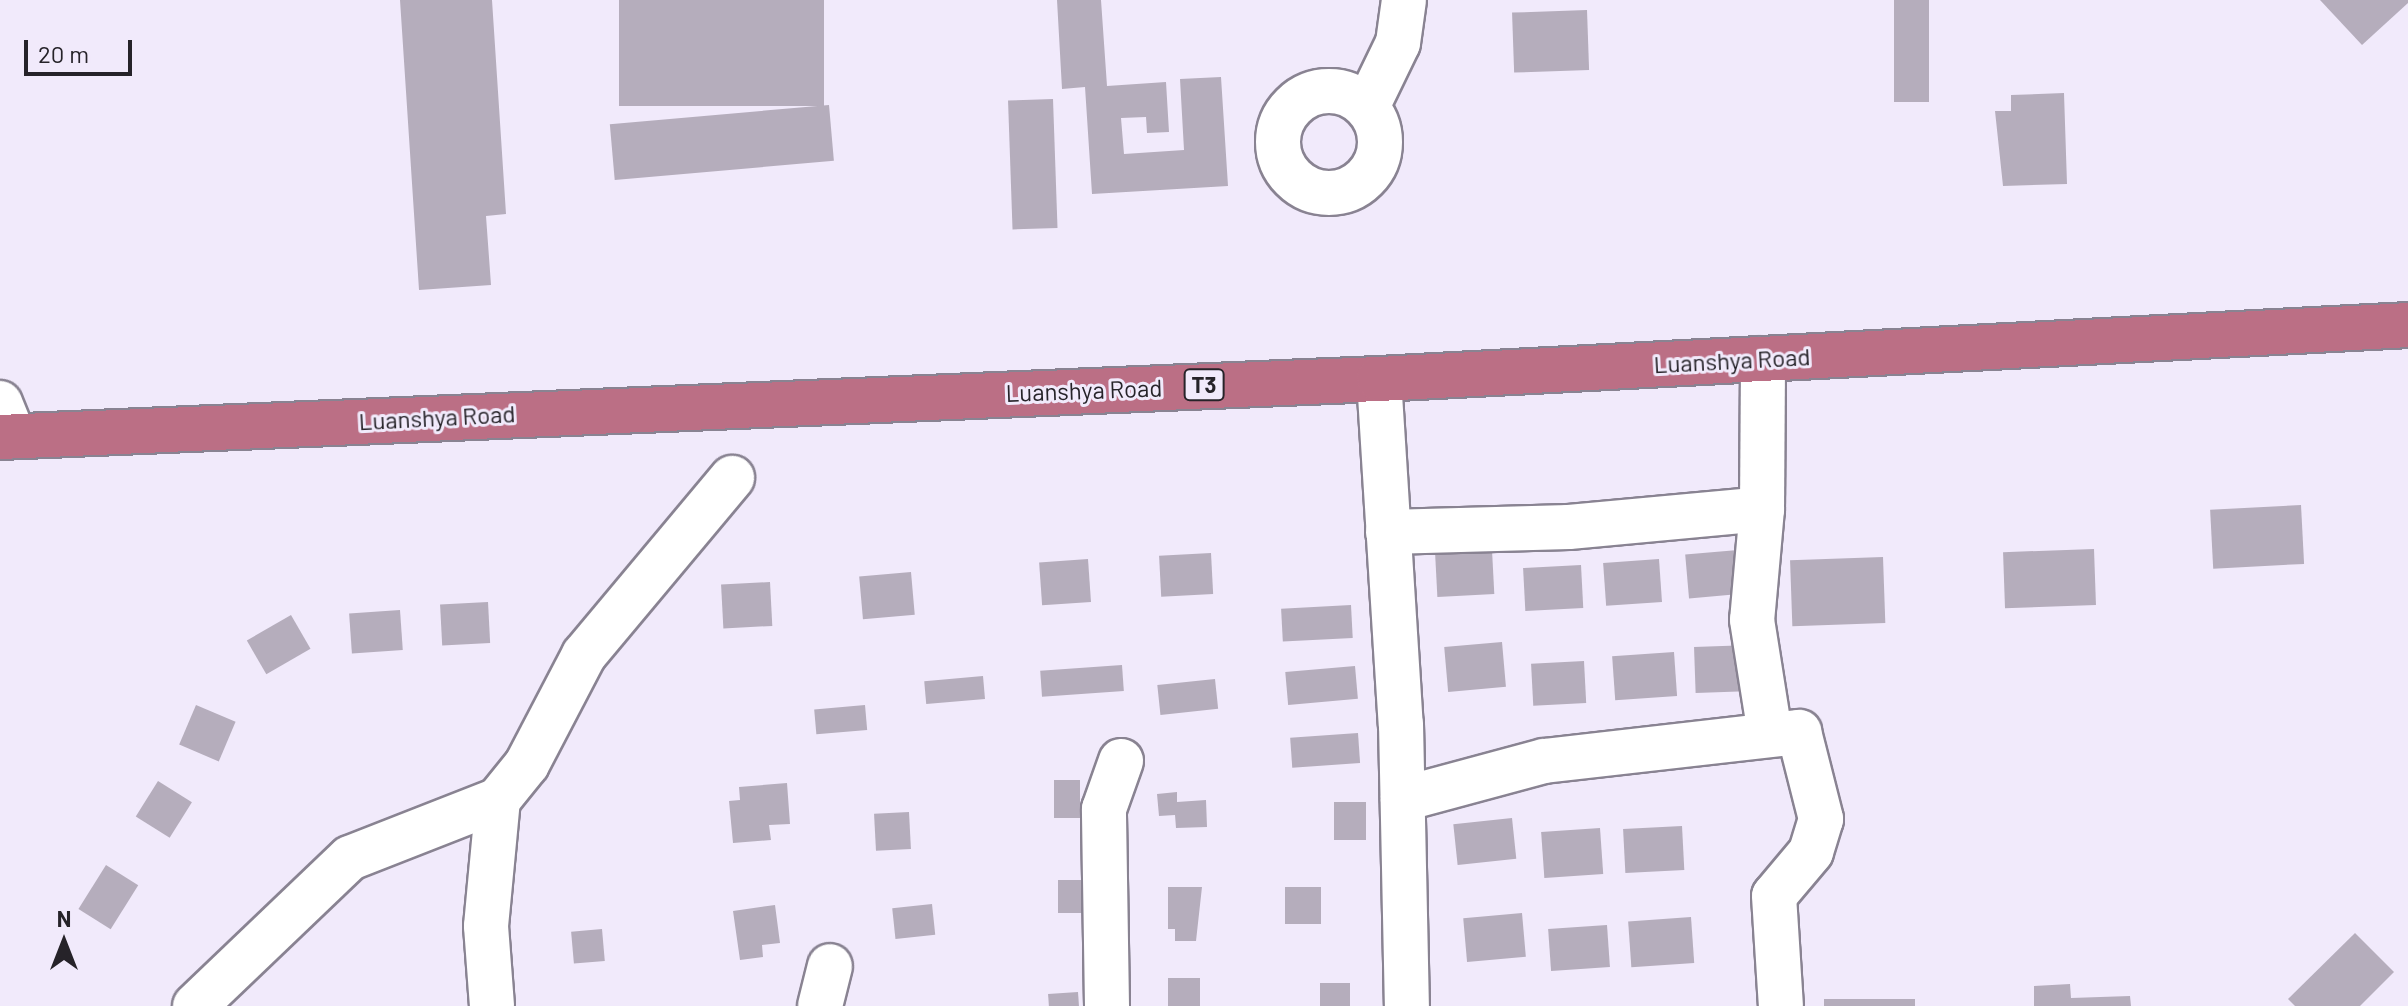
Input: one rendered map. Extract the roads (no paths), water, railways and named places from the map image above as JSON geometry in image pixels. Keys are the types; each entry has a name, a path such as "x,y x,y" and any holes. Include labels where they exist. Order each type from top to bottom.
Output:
{"highway":[{"name":"Luanshya Road","path":"4,425 1379,379 2408,325"}],"street":[{"path":"1367,107 1398,43 1404,0"},
{"path":"1763,359 1762,509 1752,620 1770,734"},
{"path":"1379,379 1403,799 1407,1006"},
{"path":"195,1006 350,858 498,800 527,764 584,655 732,478"},
{"path":"1388,532 1569,527 1762,509"},
{"path":"1403,799 1544,761 1799,732 1821,819 1811,852 1774,896 1781,1006"},
{"path":"1107,1006 1104,809 1121,761"},
{"path":"492,1006 486,926 498,800"}]}
